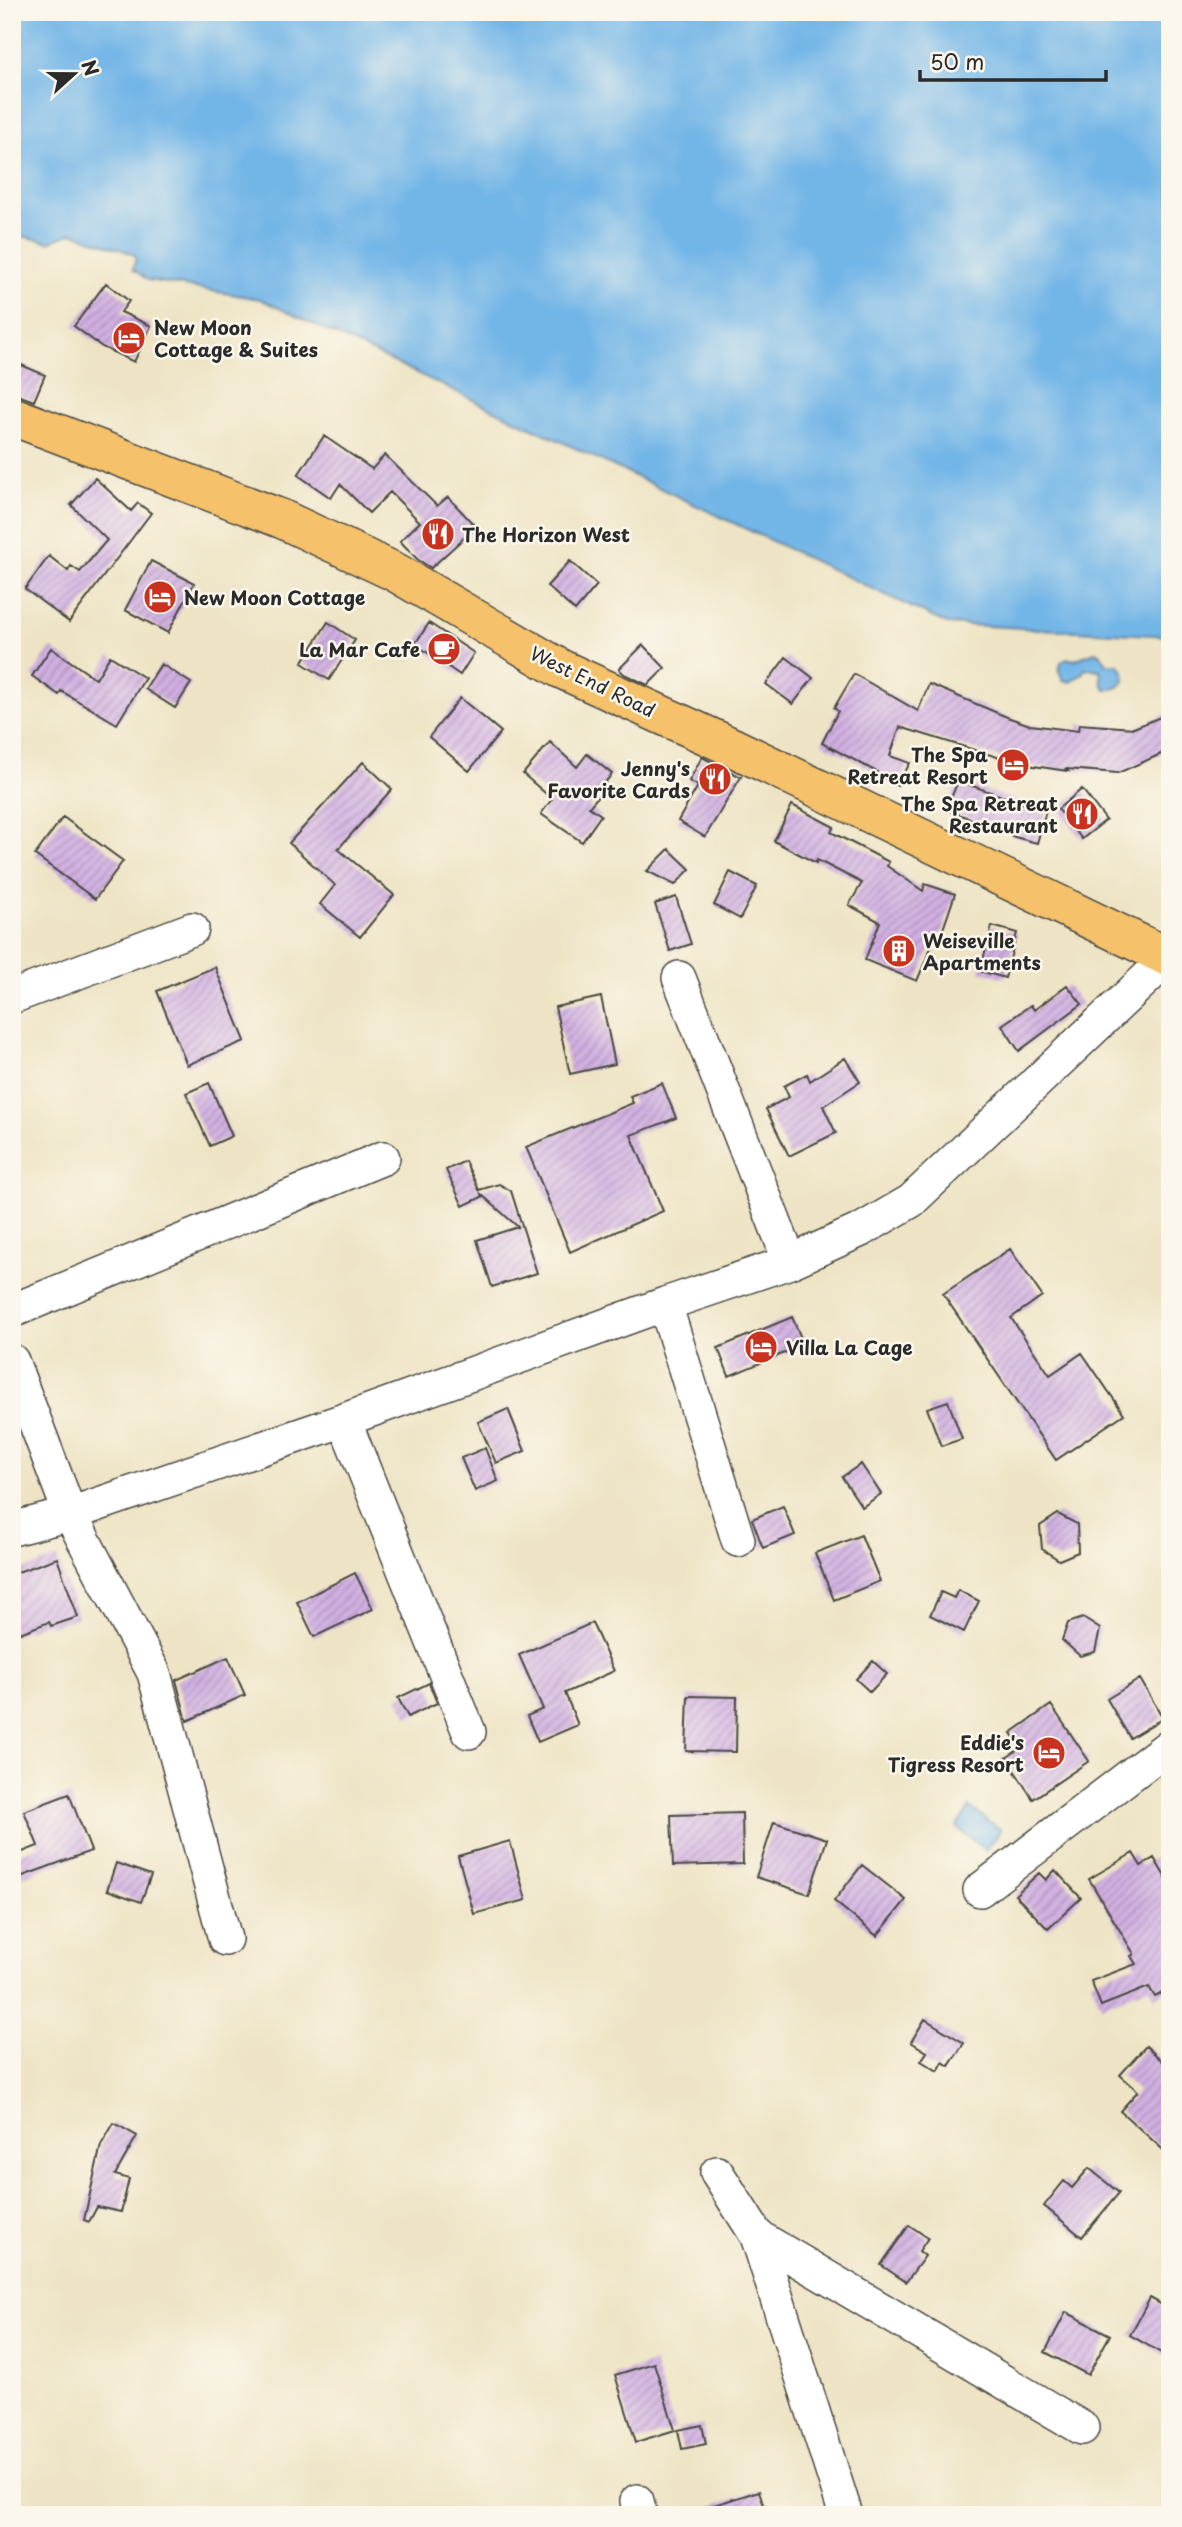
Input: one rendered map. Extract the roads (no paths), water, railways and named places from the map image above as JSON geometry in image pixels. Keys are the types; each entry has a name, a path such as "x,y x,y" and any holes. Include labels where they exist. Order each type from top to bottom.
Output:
{"main road":[{"name":"West End Road","path":"12,416 282,519 395,572 561,669 732,747 1169,958"}],"street":[{"path":"12,997 192,929"},
{"path":"12,1529 70,1514 344,1420 664,1304 790,1262 863,1229 911,1201 1169,958"},
{"path":"679,978 790,1262"},
{"path":"12,1311 383,1158"},
{"path":"664,1304 738,1540"},
{"path":"12,1361 70,1514 154,1673 225,1939"},
{"path":"344,1420 469,1732"},
{"path":"980,1890 1170,1745"},
{"path":"718,2173 757,2236 846,2515"},
{"path":"757,2236 1082,2428"}],"water":[{"path":"12,12 1170,12 1170,636 947,624 260,299 148,280 133,269 136,258 134,254 73,233 49,242 12,234"},
{"path":"1095,652 1100,653 1107,664 1117,664 1121,669 1124,681 1121,685 1106,689 1102,684 1100,670 1085,668 1082,674 1070,682 1063,680 1059,671 1061,662 1067,658 1074,660"},
{"path":"970,1807 1001,1830 986,1850 956,1827"}],"place":[{"name":"New Moon Cottage & Suites","path":"129,338"},
{"name":"The Horizon West","path":"438,534"},
{"name":"New Moon Cottage","path":"160,597"},
{"name":"La Mar Cafe","path":"444,649"},
{"name":"The Spa Retreat Resort","path":"1013,765"},
{"name":"Jenny's Favorite Cards","path":"715,779"},
{"name":"The Spa Retreat Restaurant","path":"1082,814"},
{"name":"Weiseville Apartments","path":"899,951"},
{"name":"Villa La Cage","path":"761,1347"},
{"name":"Eddie's Tigress Resort","path":"1049,1753"}]}
